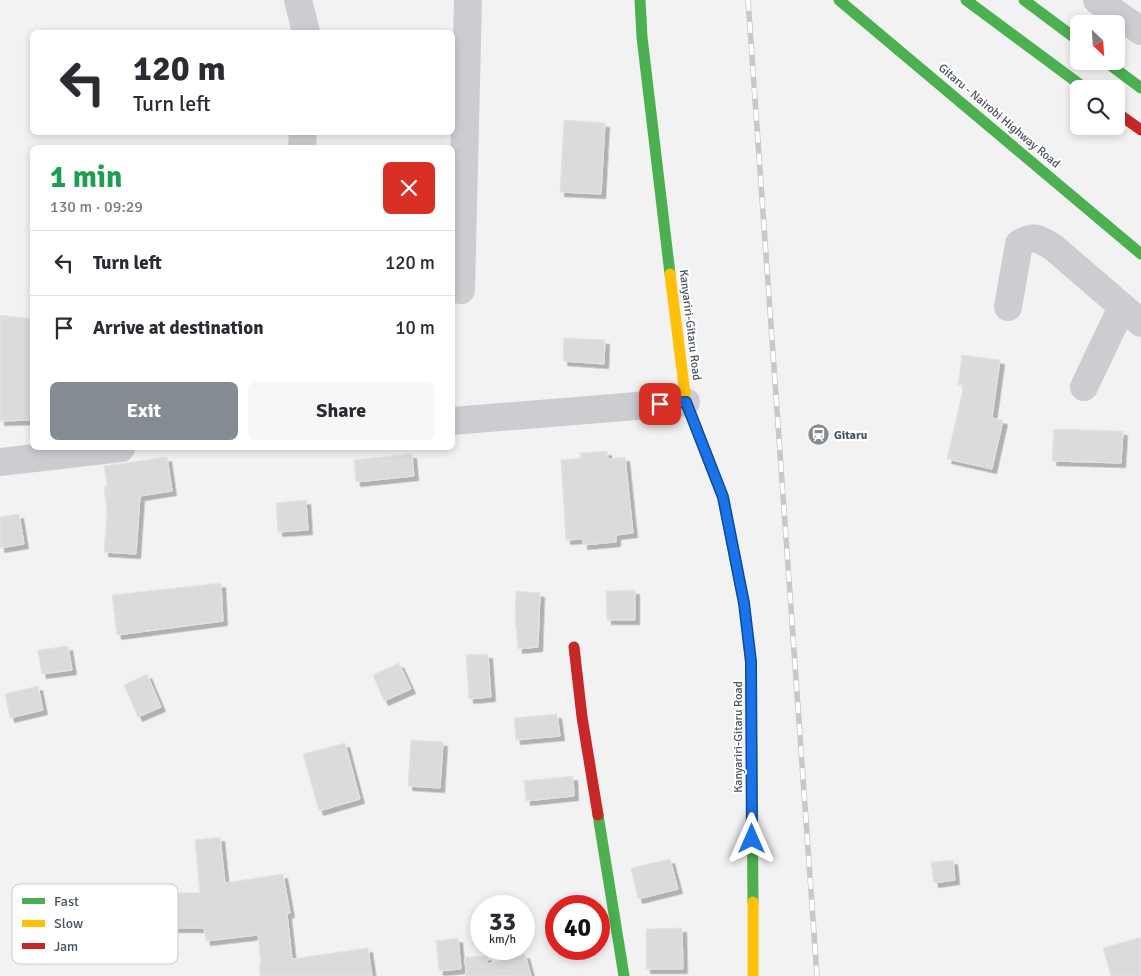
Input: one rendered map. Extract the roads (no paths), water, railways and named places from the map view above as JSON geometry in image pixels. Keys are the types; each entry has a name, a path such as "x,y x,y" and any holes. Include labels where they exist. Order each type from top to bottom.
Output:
{"main road":[{"name":"Kanyariri-Gitaru Road","path":"640,0 642,37 660,197 686,402 723,497 744,603 750,653 753,976"},
{"name":"Gitaru - Nairobi Highway Road","path":"839,0 1141,254"},
{"path":"966,0 1074,80"},
{"path":"1024,0 1070,34"},
{"path":"1117,70 1141,88"},
{"path":"1125,118 1141,130"},
{"path":"574,647 582,717 624,976"}],"street":[{"path":"298,0 306,30"},
{"path":"461,290 468,0"},
{"path":"1097,0 1141,32"},
{"path":"1008,307 1019,244 1028,238 1039,239 1054,248 1131,315 1084,387"},
{"path":"455,421 686,402"},
{"path":"0,462 99,450"}],"railway":[{"path":"748,0 817,976"}],"place":[{"name":"Gitaru","path":"818,435"}]}
